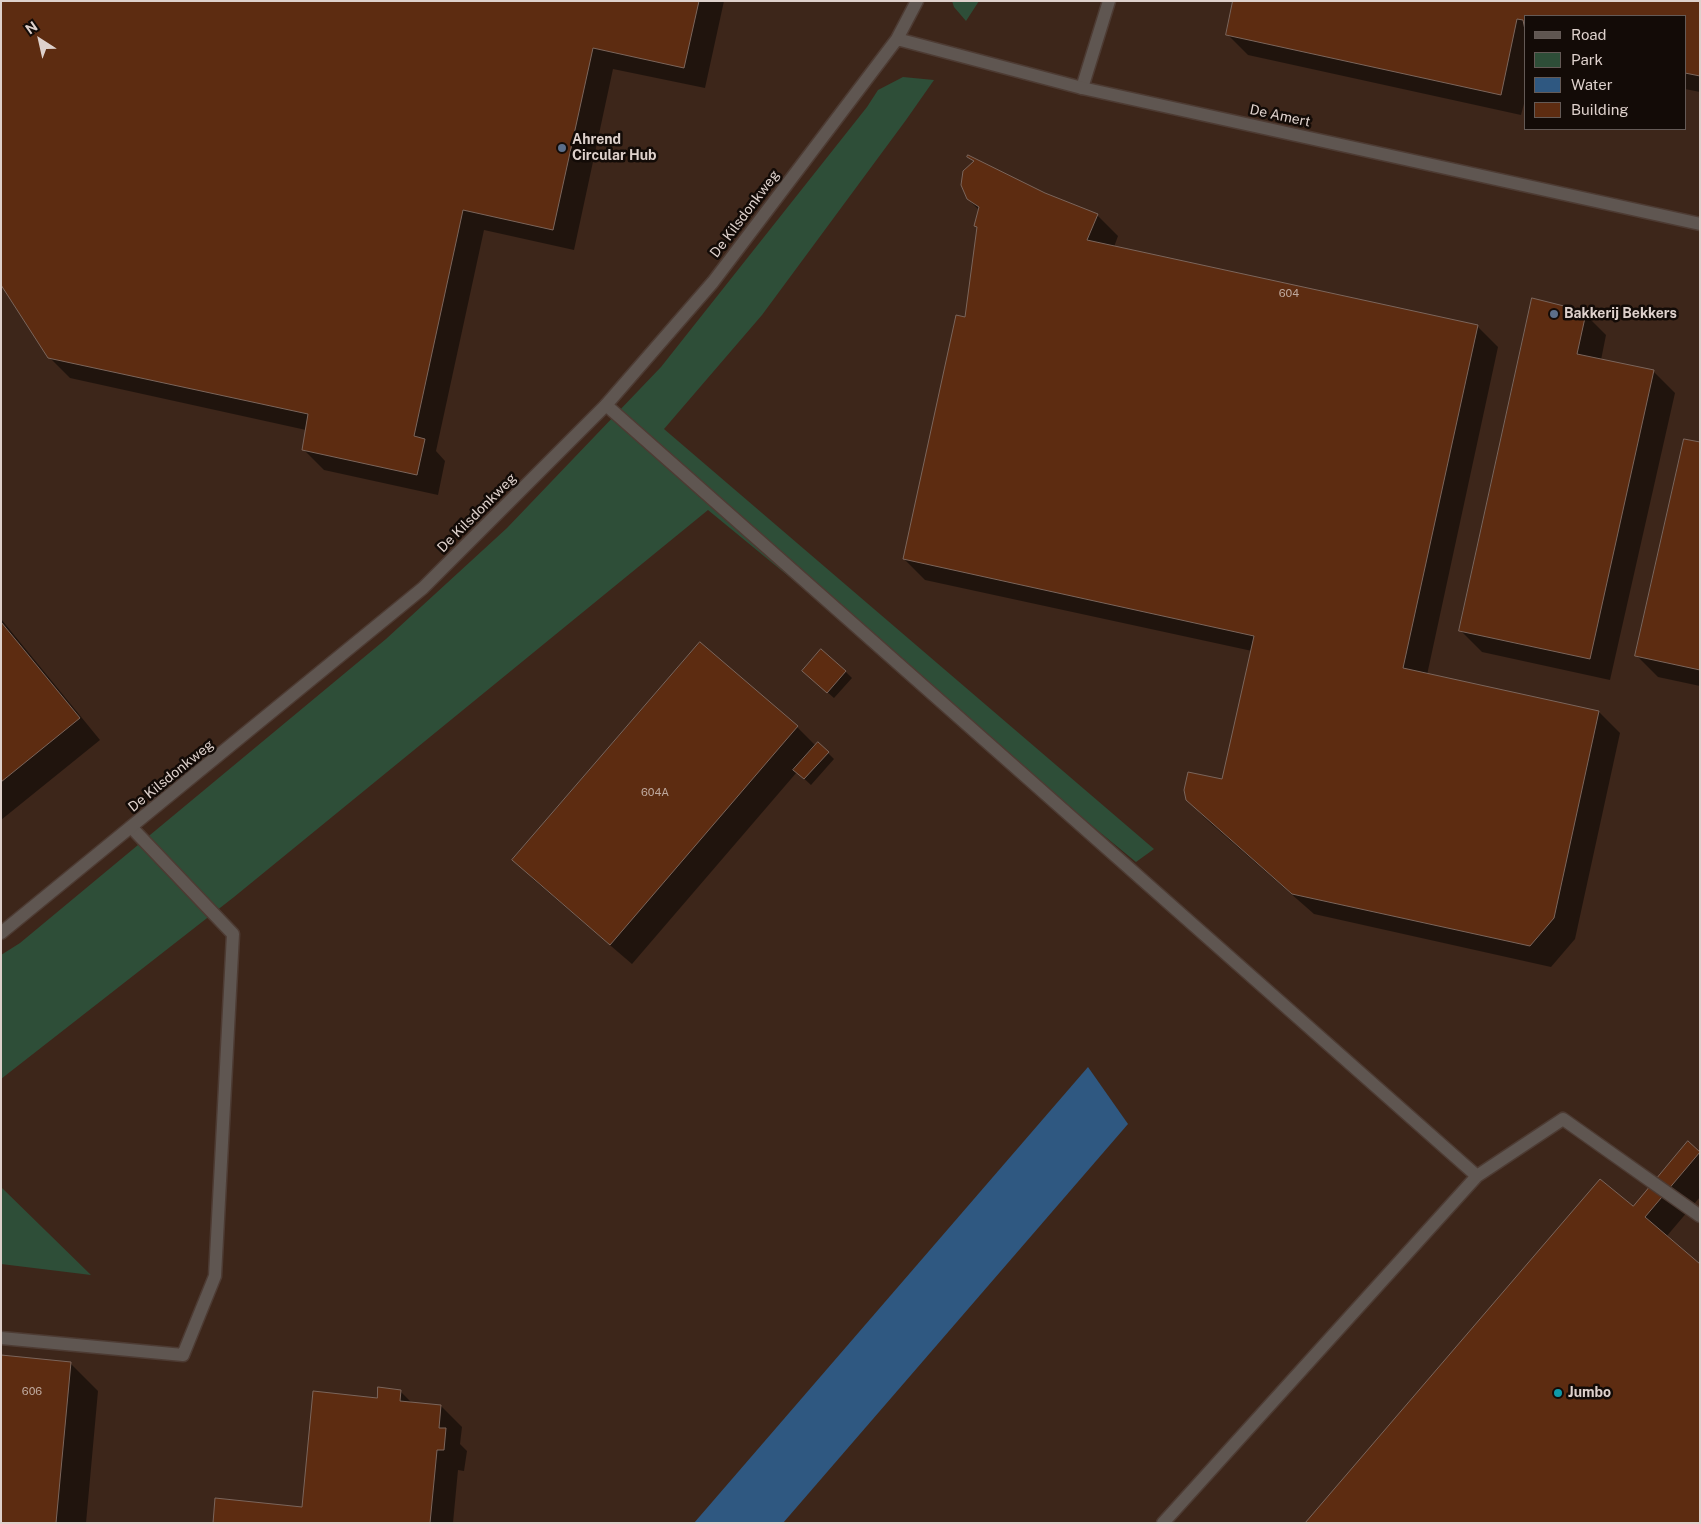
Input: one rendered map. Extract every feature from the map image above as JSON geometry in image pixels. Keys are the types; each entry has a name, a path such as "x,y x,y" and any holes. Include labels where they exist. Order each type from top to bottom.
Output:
{"street":[{"path":"897,39 917,1"},
{"path":"1082,88 1109,1"},
{"name":"De Amert","path":"897,39 1082,88 1700,224"},
{"name":"De Kilsdonkweg","path":"1,933 423,588 606,405 713,282 897,39"},
{"path":"606,405 1477,1176"},
{"path":"1,1338 183,1355 215,1276 233,934 132,827"},
{"path":"1163,1523 1477,1176 1563,1119 1700,1216"}],"shaded area":[{"path":"1,1 1700,1 1700,1523 1,1523"}],"green space":[{"path":"952,1 979,1 966,21 954,7"},
{"path":"903,77 934,80 762,315 664,429 1154,849 1136,862 708,510 234,897 1,1079 1,955 20,943 386,639 507,528 661,367 867,107 878,90"},
{"path":"1,1187 91,1275 1,1264"}],"water":[{"path":"1088,1067 1128,1124 783,1523 694,1523"}],"building":[{"path":"1,1 699,1 684,68 593,48 553,230 463,210 414,436 425,439 417,475 302,450 308,414 48,358 1,285"},
{"path":"1233,1 1700,1 1700,76 1686,73 1686,15 1524,15 1524,25 1523,20 1517,19 1501,95 1226,35"},
{"path":"968,155 1045,193 1098,214 1087,240 1478,325 1403,668 1599,711 1554,918 1530,946 1292,894 1186,800 1184,790 1188,772 1222,779 1254,636 903,559 956,315 965,317 977,227 974,226 979,207 967,199 961,185 963,171 974,161 967,157"},
{"path":"1532,298 1586,313 1577,354 1654,370 1590,659 1459,631"},
{"path":"1684,439 1700,442 1700,670 1635,656"},
{"path":"1,622 80,718 1,782"},
{"path":"700,642 798,726 610,945 512,860"},
{"path":"821,649 846,671 827,693 802,671"},
{"path":"818,742 829,752 804,779 793,770"},
{"name":"Jumbo","path":"1688,1141 1700,1152 1645,1217 1700,1264 1700,1523 1305,1523 1600,1179 1633,1206"},
{"path":"1,1355 71,1362 56,1523 1,1523"},
{"path":"378,1387 401,1390 400,1401 441,1405 439,1428 446,1428 444,1450 437,1450 430,1523 213,1523 215,1498 302,1507 313,1391 377,1398"}],"place":[{"name":"Ahrend Circular Hub","path":"562,148"},
{"name":"Bakkerij Bekkers","path":"1554,314"},
{"name":"Jumbo","path":"1558,1393"}]}
